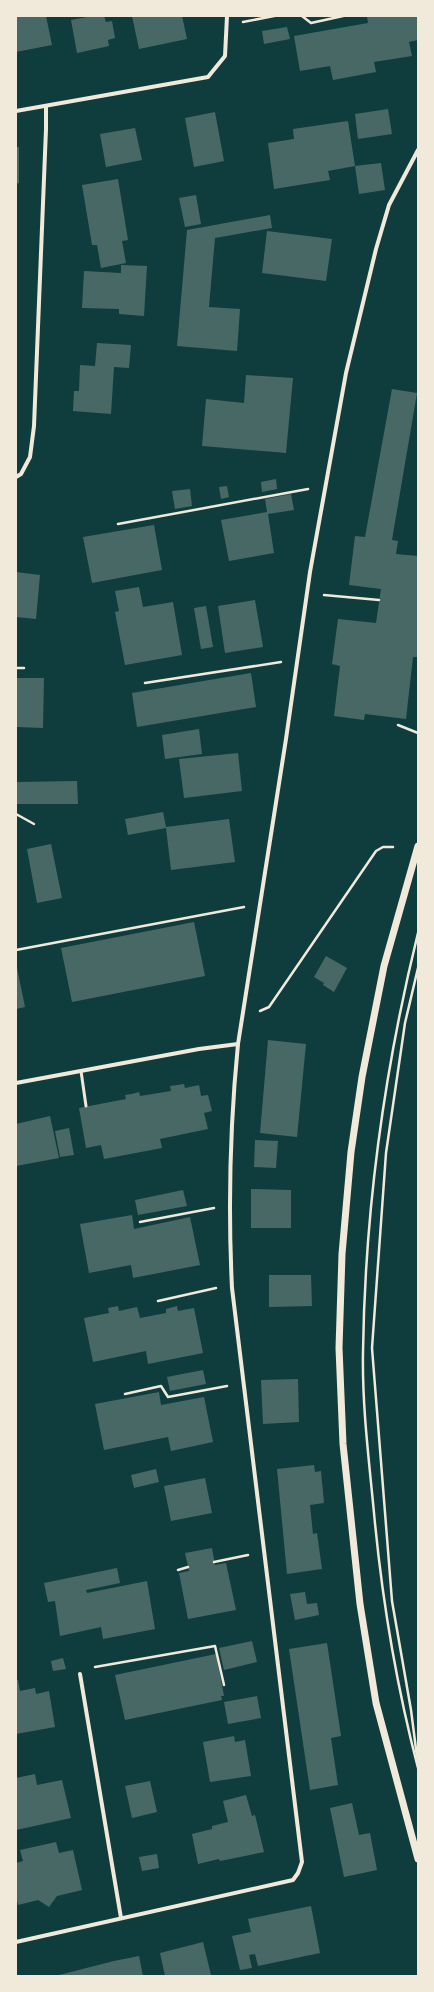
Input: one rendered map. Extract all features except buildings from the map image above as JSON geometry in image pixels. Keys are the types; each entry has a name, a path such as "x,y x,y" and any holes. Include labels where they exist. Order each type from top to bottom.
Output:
{"street":[{"path":"16,111 208,76 226,56 227,16"},
{"path":"16,477 21,474 30,457 34,426 41,294 46,106"},
{"path":"16,1942 293,1880 298,1873 302,1862 232,1288 230,1209 234,1086 238,1044 285,747 296,663 325,486 346,373 376,249 390,205 418,150"},
{"path":"418,846 384,966 362,1077 351,1152 342,1254 339,1335 343,1444 360,1604 376,1703 418,1859"},
{"path":"16,1083 199,1048 238,1044"},
{"path":"80,1674 121,1918"}],"lane":[{"path":"81,1071 86,1106"}],"path":[{"path":"243,22 274,16"},
{"path":"302,16 311,23 343,16"},
{"path":"118,524 325,486"},
{"path":"319,594 379,600"},
{"path":"145,683 284,662 296,663"},
{"path":"16,668 24,668"},
{"path":"398,726 418,733"},
{"path":"16,814 34,824"},
{"path":"244,1013 254,1013 269,1006 376,851 383,847 393,847"},
{"path":"16,950 259,904"},
{"path":"418,933 397,1021 384,1091 377,1145 367,1265 363,1352 368,1453 384,1603 402,1709 418,1768 411,1710 392,1601 379,1456 372,1348 386,1153 406,1022 418,968"},
{"path":"140,1222 217,1207 230,1209"},
{"path":"158,1301 219,1288 232,1288"},
{"path":"125,1394 161,1386 168,1397 229,1386"},
{"path":"214,1562 248,1555"},
{"path":"178,1570 188,1567"},
{"path":"80,1674 95,1667 215,1646 224,1685"}]}
